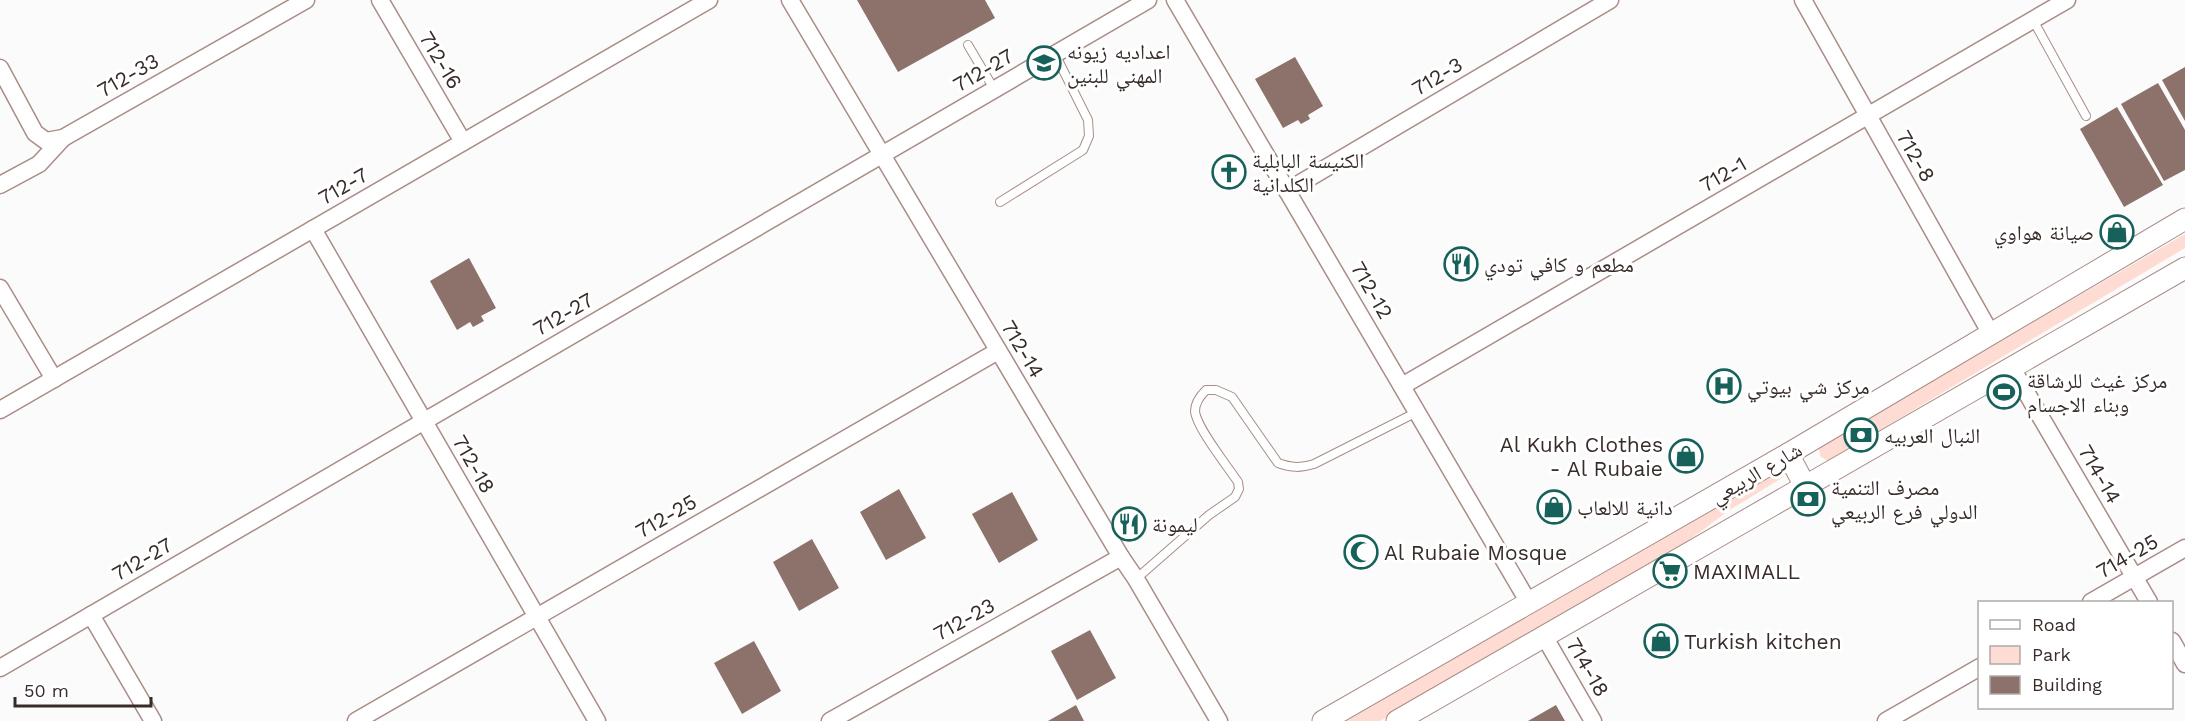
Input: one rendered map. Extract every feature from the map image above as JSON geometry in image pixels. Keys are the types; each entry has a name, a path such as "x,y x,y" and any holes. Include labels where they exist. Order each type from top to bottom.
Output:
{"street":[{"name":"712-33","path":"0,185 39,164 63,138 306,0"},
{"name":"712-16","path":"380,0 463,142"},
{"name":"712-7","path":"0,410 709,0"},
{"name":"712-14","path":"790,0 1219,721"},
{"name":"712-27","path":"0,668 1148,0"},
{"name":"712-12","path":"1176,0 1529,603"},
{"name":"712-3","path":"1287,190 1610,0"},
{"name":"712-8","path":"1803,0 1991,334"},
{"name":"712-1","path":"1402,386 2032,20 2057,2"},
{"path":"0,68 35,133 46,141 63,138"},
{"name":"شارع الربيعي","path":"1323,721 1788,454 2185,219"},
{"name":"712-18","path":"313,229 597,721"},
{"name":"شارع الربيعي","path":"1396,721 2185,268"},
{"path":"0,288 54,379"},
{"name":"712-25","path":"356,721 998,351"},
{"name":"714-14","path":"2012,368 2148,601"},
{"path":"1788,454 1805,486"},
{"name":"714-25","path":"2094,601 2185,548"},
{"name":"712-23","path":"830,721 1121,557"},
{"path":"91,615 153,721"},
{"name":"714-18","path":"1544,636 1593,721"},
{"path":"2173,643 2185,664"},
{"path":"1886,721 1978,668"}],"lane":[{"path":"2032,20 2086,116"},
{"path":"968,45 994,90"},
{"path":"1000,202 1083,150 1089,136 1088,120 1055,54"},
{"path":"1136,579 1209,515 1235,497 1239,489 1238,482 1199,423 1195,410 1199,397 1206,390 1216,390 1232,398 1278,464 1290,468 1314,464 1417,412"}],"green space":[{"path":"2185,234 2185,248 1828,461 1820,456 1819,447"},
{"path":"1779,472 1784,476 1782,478 1728,511 1661,561 1380,721 1345,721"}],"building":[{"path":"857,0 985,0 995,18 898,72"},
{"path":"1295,57 1323,106 1308,115 1310,119 1301,124 1298,120 1283,128 1255,79"},
{"path":"2185,67 2185,121 2162,80"},
{"path":"2158,83 2185,130 2185,170 2164,181 2121,104"},
{"path":"2117,107 2163,185 2124,207 2080,129"},
{"path":"469,258 496,308 481,316 484,321 473,327 470,322 457,330 430,281"},
{"path":"899,489 926,538 886,560 860,512"},
{"path":"1012,492 1038,540 999,563 972,514"},
{"path":"812,539 839,588 799,611 773,562"},
{"path":"1090,630 1116,678 1077,700 1051,651"},
{"path":"754,641 781,691 742,714 714,663"},
{"path":"1076,705 1084,721 1048,721"},
{"path":"1556,705 1565,721 1528,721"}],"place":[{"name":"اعداديه زيونه المهني للبنين","path":"1044,63"},
{"name":"الكنيسة البابلية الكلدانية","path":"1229,172"},
{"name":"صيانة هواوي","path":"2117,232"},
{"name":"مطعم و كافي تودي","path":"1461,264"},
{"name":"مركز شي بيوتي","path":"1724,386"},
{"name":"مركز غيث للرشاقة وبناء الاجسام","path":"2004,392"},
{"name":"النبال العربيه","path":"1861,435"},
{"name":"Al Kukh Clothes - Al Rubaie","path":"1686,456"},
{"name":"مصرف التنمية الدولي فرع الربيعي","path":"1808,499"},
{"name":"دانية للالعاب","path":"1554,507"},
{"name":"ليمونة","path":"1129,524"},
{"name":"Al Rubaie Mosque","path":"1361,552"},
{"name":"MAXIMALL","path":"1670,571"},
{"name":"Turkish kitchen","path":"1661,641"}]}
